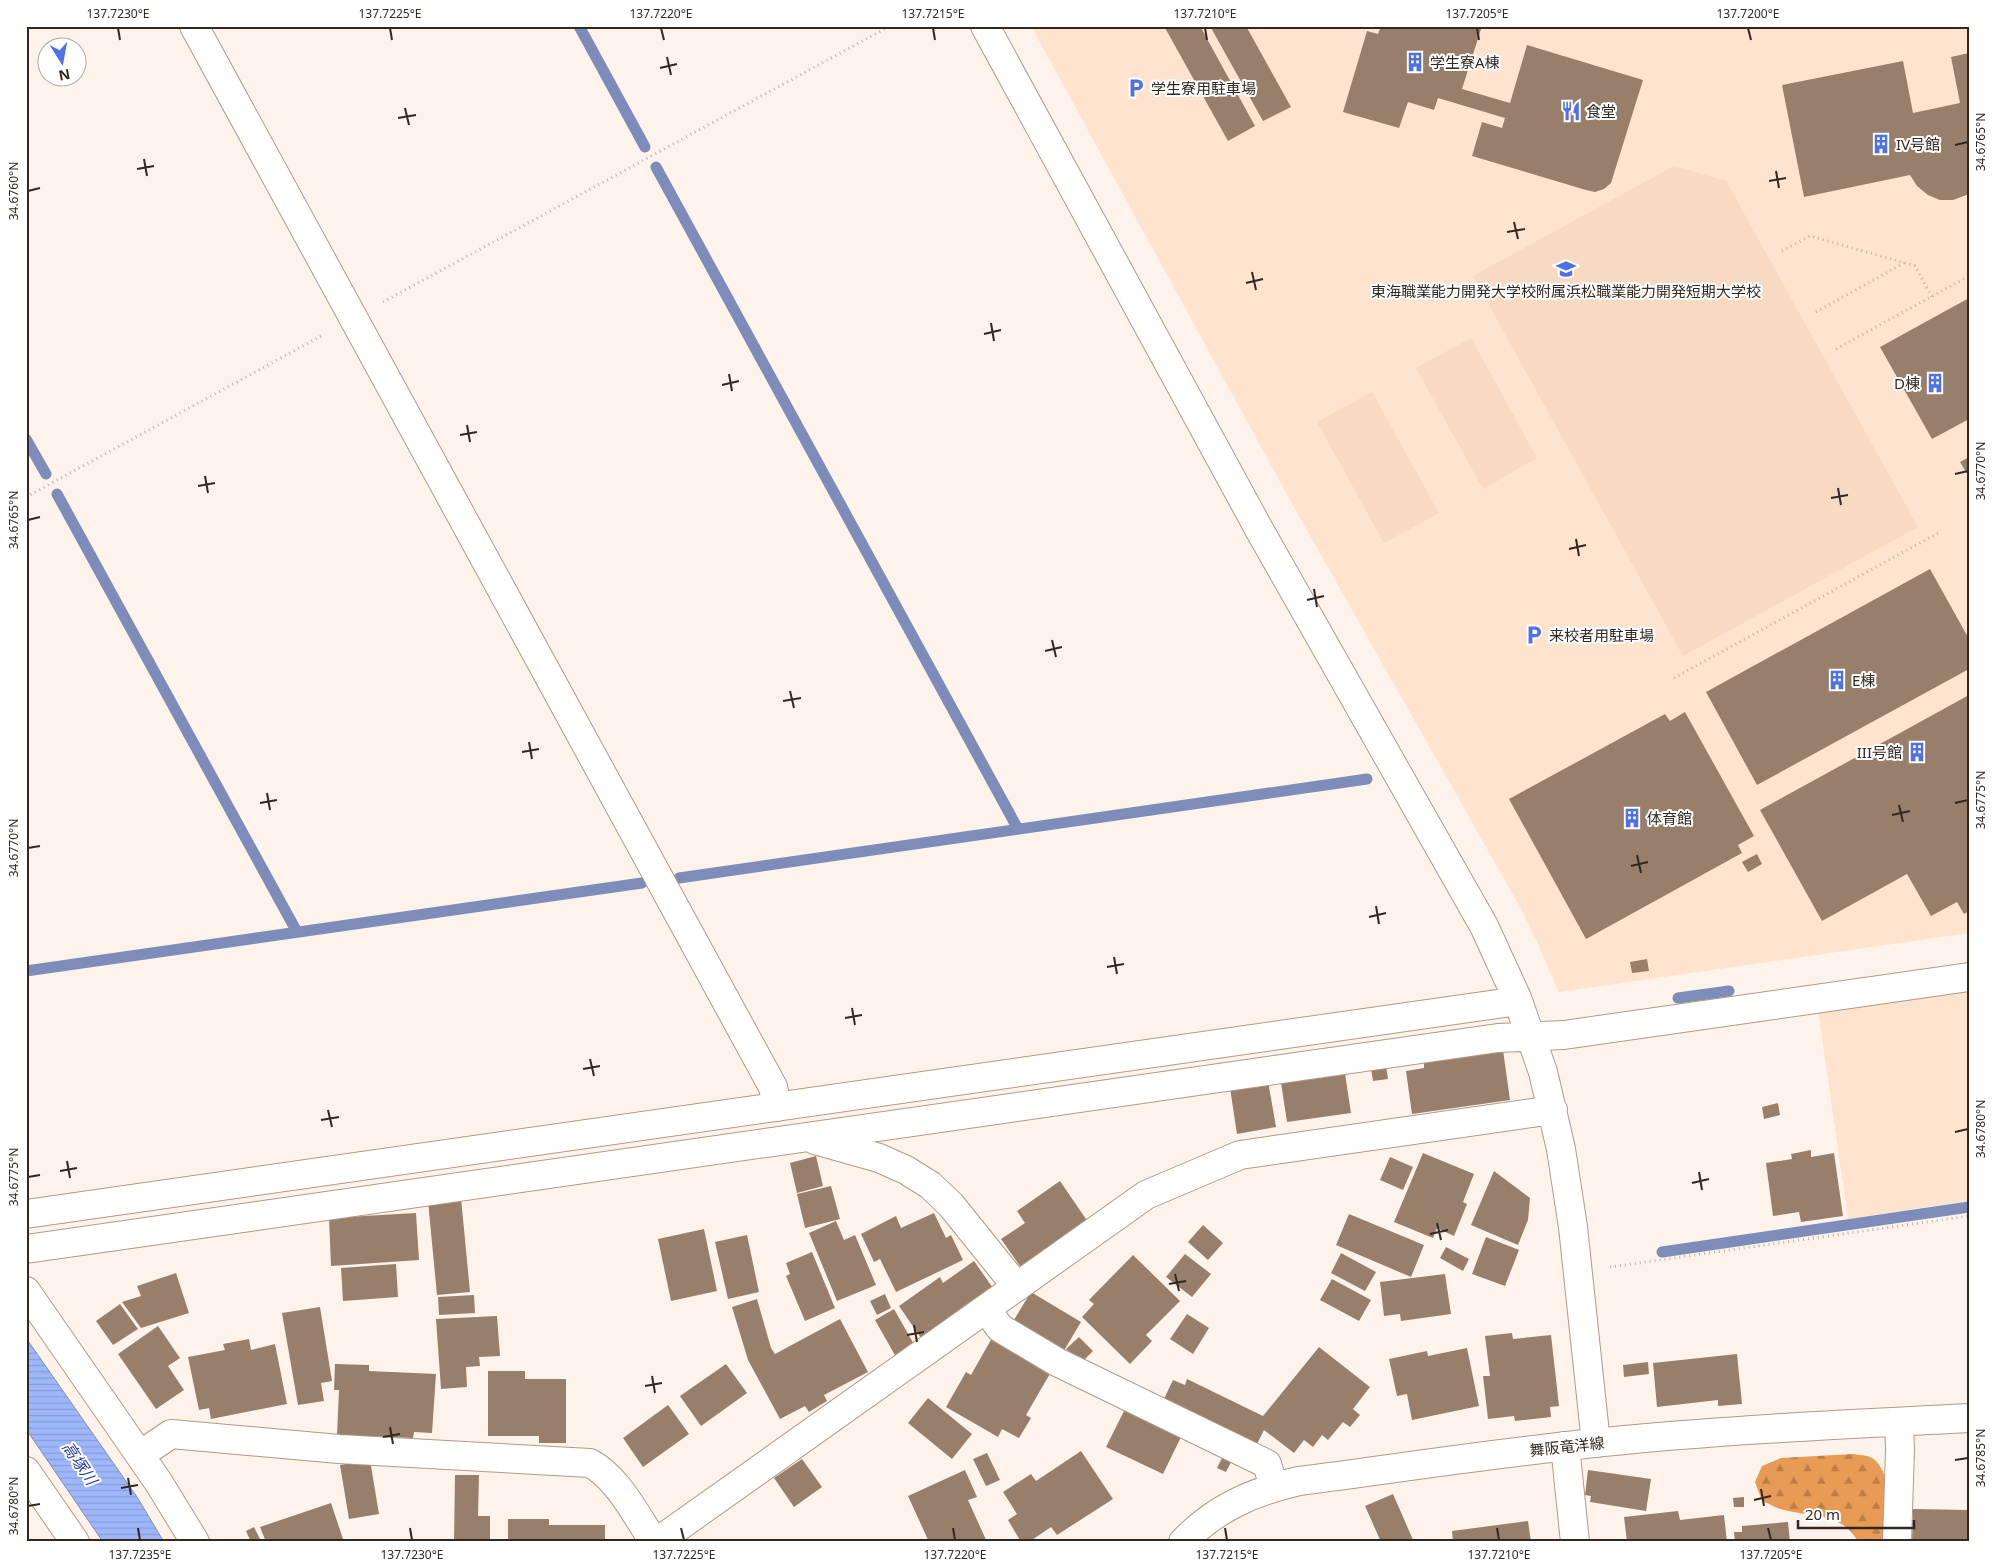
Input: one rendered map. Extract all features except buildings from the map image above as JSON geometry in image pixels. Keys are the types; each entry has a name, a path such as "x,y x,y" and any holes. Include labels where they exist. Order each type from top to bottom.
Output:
{"street":[{"path":"194,26 773,1087 789,1105 806,1138 879,1158 906,1170 930,1185 951,1205 1017,1287"},
{"path":"985,26 1260,530 1484,926 1518,1001 1531,1036 1553,1110 1568,1188 1596,1443"},
{"path":"26,1249 1498,1038 1564,1035 1969,977"},
{"path":"26,1214 1518,1001"},
{"path":"140,1456 171,1434 339,1449 590,1463 602,1469 611,1478 656,1542 1146,1195 1240,1156 1553,1110"},
{"path":"26,1292 140,1456 194,1542"},
{"path":"986,1309 1000,1328 1057,1362 1267,1464 1274,1487"},
{"name":"舞阪竜洋線","path":"1183,1542 1205,1522 1226,1507 1274,1487 1299,1481 1565,1446 1688,1434 1969,1418"},
{"path":"1897,1542 1899,1422"},
{"path":"1565,1446 1575,1542"},
{"path":"26,1471 75,1542"}],"path":[{"path":"26,497 890,26"},
{"path":"1782,251 1810,236 1915,266 1932,297"},
{"path":"1816,312 1905,263"},
{"path":"1836,349 1969,276"},
{"path":"1674,678 1938,533"},
{"path":"1632,1265 1969,1216"}],"shaded area":[{"name":"東海職業能力開発大学校附属浜松職業能力開発短期大学校","path":"1031,26 1969,26 1969,933 1559,992 1520,907 1296,511"},
{"path":"1674,166 1726,181 1918,527 1683,656 1473,276"},
{"path":"1471,338 1537,458 1483,489 1416,368"},
{"path":"1372,392 1439,513 1384,543 1317,422"},
{"path":"1969,989 1969,1201 1848,1219 1818,1010"}],"green space":[{"path":"1853,1454 1872,1458 1884,1474 1888,1497 1886,1542 1858,1542 1851,1532 1834,1520 1780,1509 1762,1501 1755,1482 1762,1466 1781,1458"}],"water":[{"name":"高塚川","path":"26,1338 137,1497 164,1542 103,1542 26,1429"}],"waterway":[{"path":"579,26 645,147"},
{"path":"656,167 1018,829"},
{"path":"26,439 46,474"},
{"path":"57,494 297,932"},
{"path":"679,878 1367,779"},
{"path":"26,971 642,883"},
{"path":"1678,998 1729,991"},
{"path":"1662,1252 1969,1207"}],"place":[{"name":"学生寮A棟","path":"1415,62"},
{"name":"学生寮用駐車場","path":"1136,88"},
{"name":"食堂","path":"1571,111"},
{"name":"IV号館","path":"1881,144"},
{"name":"東海職業能力開発大学校附属浜松職業能力開発短期大学校","path":"1566,269"},
{"name":"D棟","path":"1935,383"},
{"name":"来校者用駐車場","path":"1534,635"},
{"name":"E棟","path":"1837,680"},
{"name":"III号館","path":"1917,752"},
{"name":"体育館","path":"1632,818"}]}
